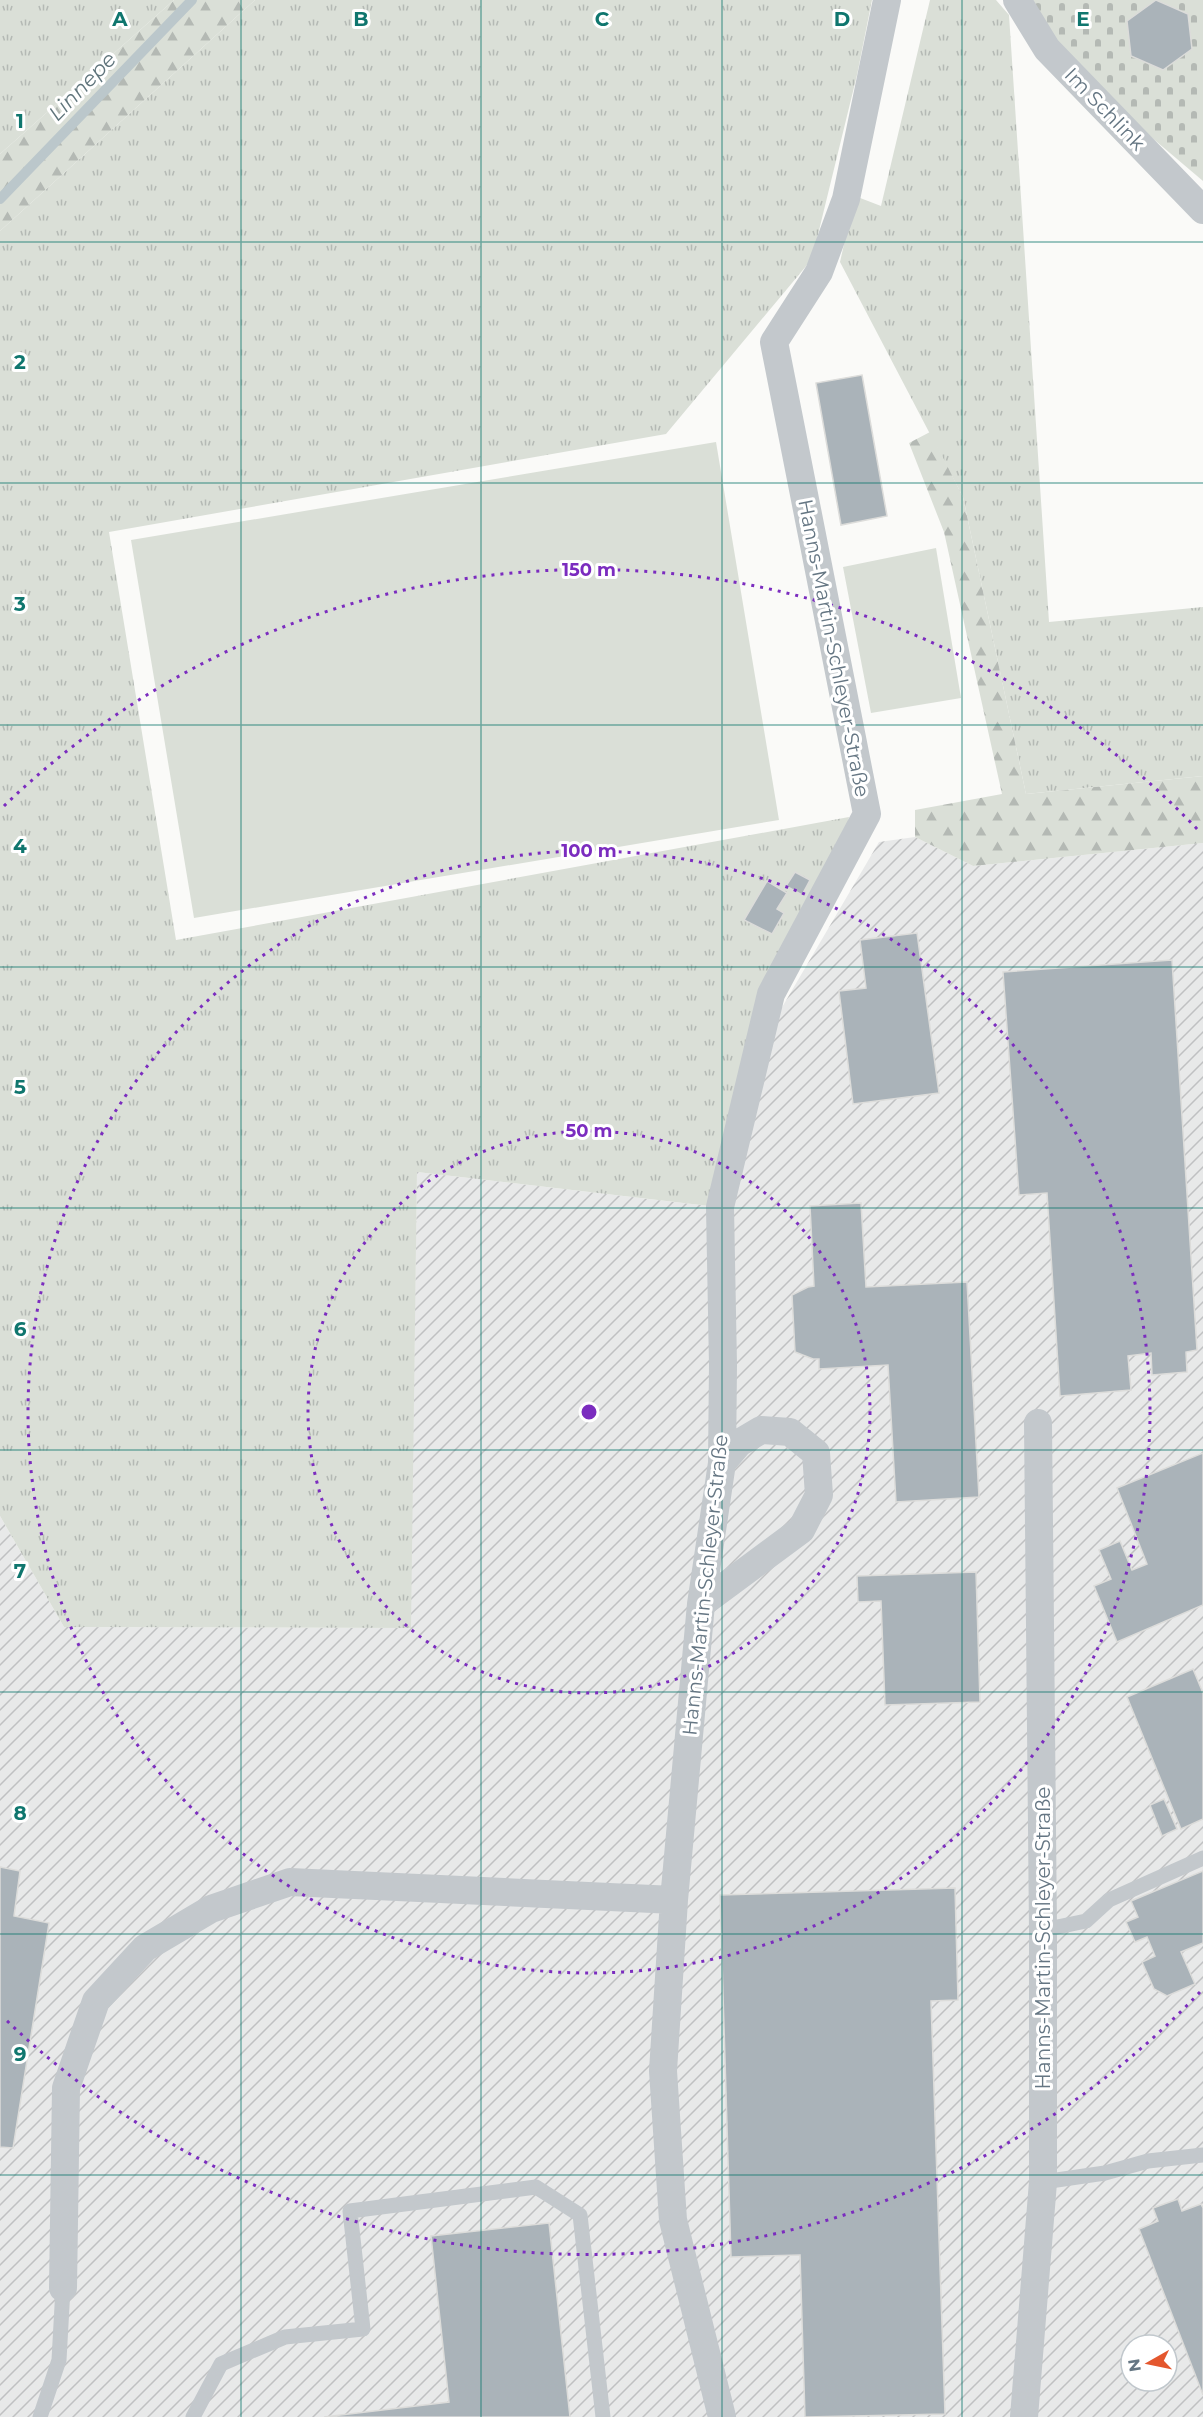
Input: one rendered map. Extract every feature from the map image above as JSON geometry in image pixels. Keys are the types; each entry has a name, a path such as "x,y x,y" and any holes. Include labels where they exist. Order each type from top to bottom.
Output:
{"street":[{"name":"Hanns-Martin-Schleyer-Straße","path":"722,2417 673,2220 663,2071 674,1900 701,1604 722,1463 720,1207 771,994 867,814 774,342 819,272 846,199 887,0"},
{"name":"Im Schlink","path":"1017,0 1047,49 1203,210"},
{"name":"Hanns-Martin-Schleyer-Straße","path":"1024,2417 1043,2182 1038,1423"},
{"path":"701,1604 801,1530 819,1495 816,1453 790,1432 761,1430 739,1443 722,1463"},
{"path":"63,2289 66,2088 96,2001 145,1948 211,1909 290,1882 674,1900"}],"lane":[{"path":"1043,1930 1086,1921 1109,1900 1203,1857"},
{"path":"1043,2182 1105,2173 1148,2162 1203,2155"},
{"path":"193,2417 221,2364 285,2337 363,2329 350,2211 536,2187 580,2215 603,2417"},
{"path":"40,2417 59,2360 63,2289"}],"shaded area":[{"path":"915,837 973,866 1203,843 1203,2417 0,2417 0,1516 64,1627 410,1628 417,1172 709,1206 781,1009 879,842"}],"green space":[{"path":"0,0 174,0 0,154"},
{"path":"174,0 255,0 0,231 0,154"},
{"path":"255,0 872,0 857,75 812,259 666,434 109,532 176,940 849,817 844,844 806,909 709,1206 417,1172 411,1628 64,1627 0,1516 0,231"},
{"path":"930,0 996,0 1009,15 1049,622 1203,607 1203,776 1026,794 963,497 840,262 855,196 881,206"},
{"path":"1029,0 1203,0 1203,181 1085,81"},
{"path":"930,432 963,497 1026,794 1203,776 1203,843 973,866 915,837 915,810 1002,794 944,532 909,443"},
{"path":"716,442 779,820 194,918 131,540"},
{"path":"936,548 961,698 871,713 843,567"}],"building":[{"path":"1156,0 1188,14 1192,49 1163,70 1131,56 1127,21"},
{"path":"862,375 887,516 841,525 816,383"},
{"path":"795,872 810,880 802,895 786,886"},
{"path":"767,881 787,893 777,909 784,913 772,934 744,920"},
{"path":"917,933 939,1093 853,1104 839,991 866,988 860,940"},
{"path":"1172,960 1197,1350 1186,1352 1187,1372 1152,1375 1151,1353 1128,1356 1131,1390 1060,1396 1047,1193 1019,1195 1003,972"},
{"path":"861,1203 866,1287 967,1282 979,1497 896,1502 888,1365 819,1369 819,1359 795,1352 792,1295 814,1286 810,1206"},
{"path":"1203,1453 1203,1605 1117,1642 1094,1586 1111,1579 1099,1550 1120,1541 1132,1570 1147,1564 1117,1488"},
{"path":"976,1572 980,1702 885,1705 881,1601 858,1602 857,1576"},
{"path":"1193,1669 1203,1693 1203,1819 1181,1829 1127,1697"},
{"path":"1164,1799 1177,1829 1162,1836 1150,1805"},
{"path":"0,1867 20,1871 14,1916 49,1923 13,2148 0,2147"},
{"path":"1203,1871 1203,1943 1181,1952 1195,1984 1167,1996 1154,1989 1142,1962 1155,1956 1147,1937 1135,1942 1126,1922 1138,1917 1131,1901"},
{"path":"955,1888 958,2000 931,2001 945,2414 805,2417 800,2255 731,2257 720,1895"},
{"path":"1178,2199 1182,2211 1201,2204 1203,2208 1203,2395 1139,2229 1158,2221 1153,2208"},
{"path":"549,2223 570,2417 324,2417 449,2402 431,2236"}],"waterway":[{"name":"Linnepe","path":"0,199 192,0"}]}
